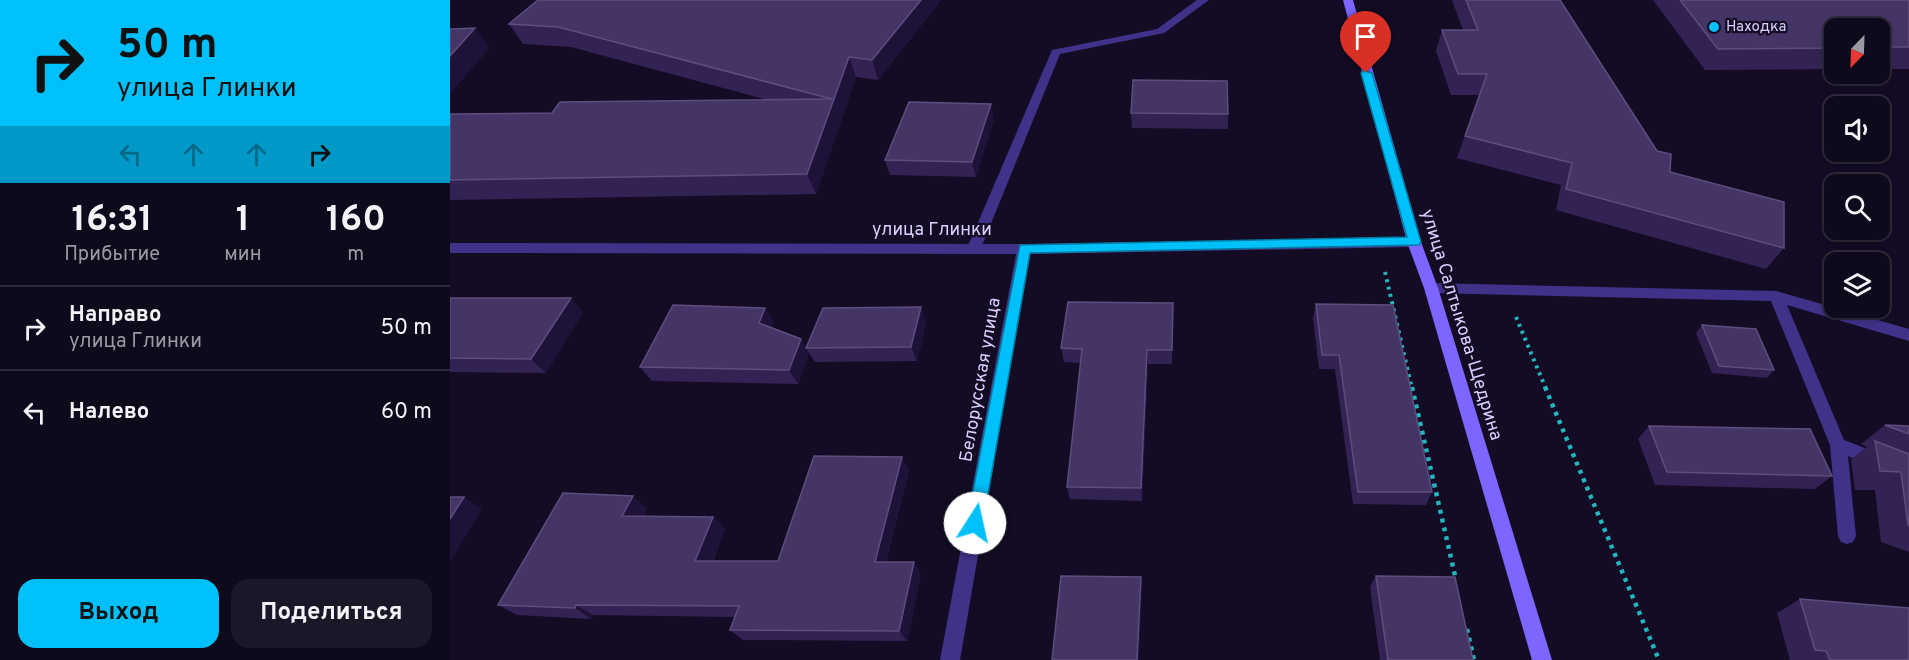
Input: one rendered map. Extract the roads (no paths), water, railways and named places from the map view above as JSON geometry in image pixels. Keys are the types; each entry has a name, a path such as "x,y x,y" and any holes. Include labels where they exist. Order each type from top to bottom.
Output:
{"main road":[{"name":"улица Салтыкова-Щедрина","path":"1348,0 1414,242 1431,288 1542,660"}],"street":[{"path":"974,248 1056,52 1160,31 1204,0"},
{"name":"улица Глинки","path":"450,248 1024,249 1414,242"},
{"name":"Белорусская улица","path":"950,660 1024,249"},
{"path":"1431,288 1776,296 1909,334"},
{"path":"1776,296 1838,445 1847,536"},
{"path":"1838,445 1909,473"}],"place":[{"name":"Находка","path":"1714,27"}]}
